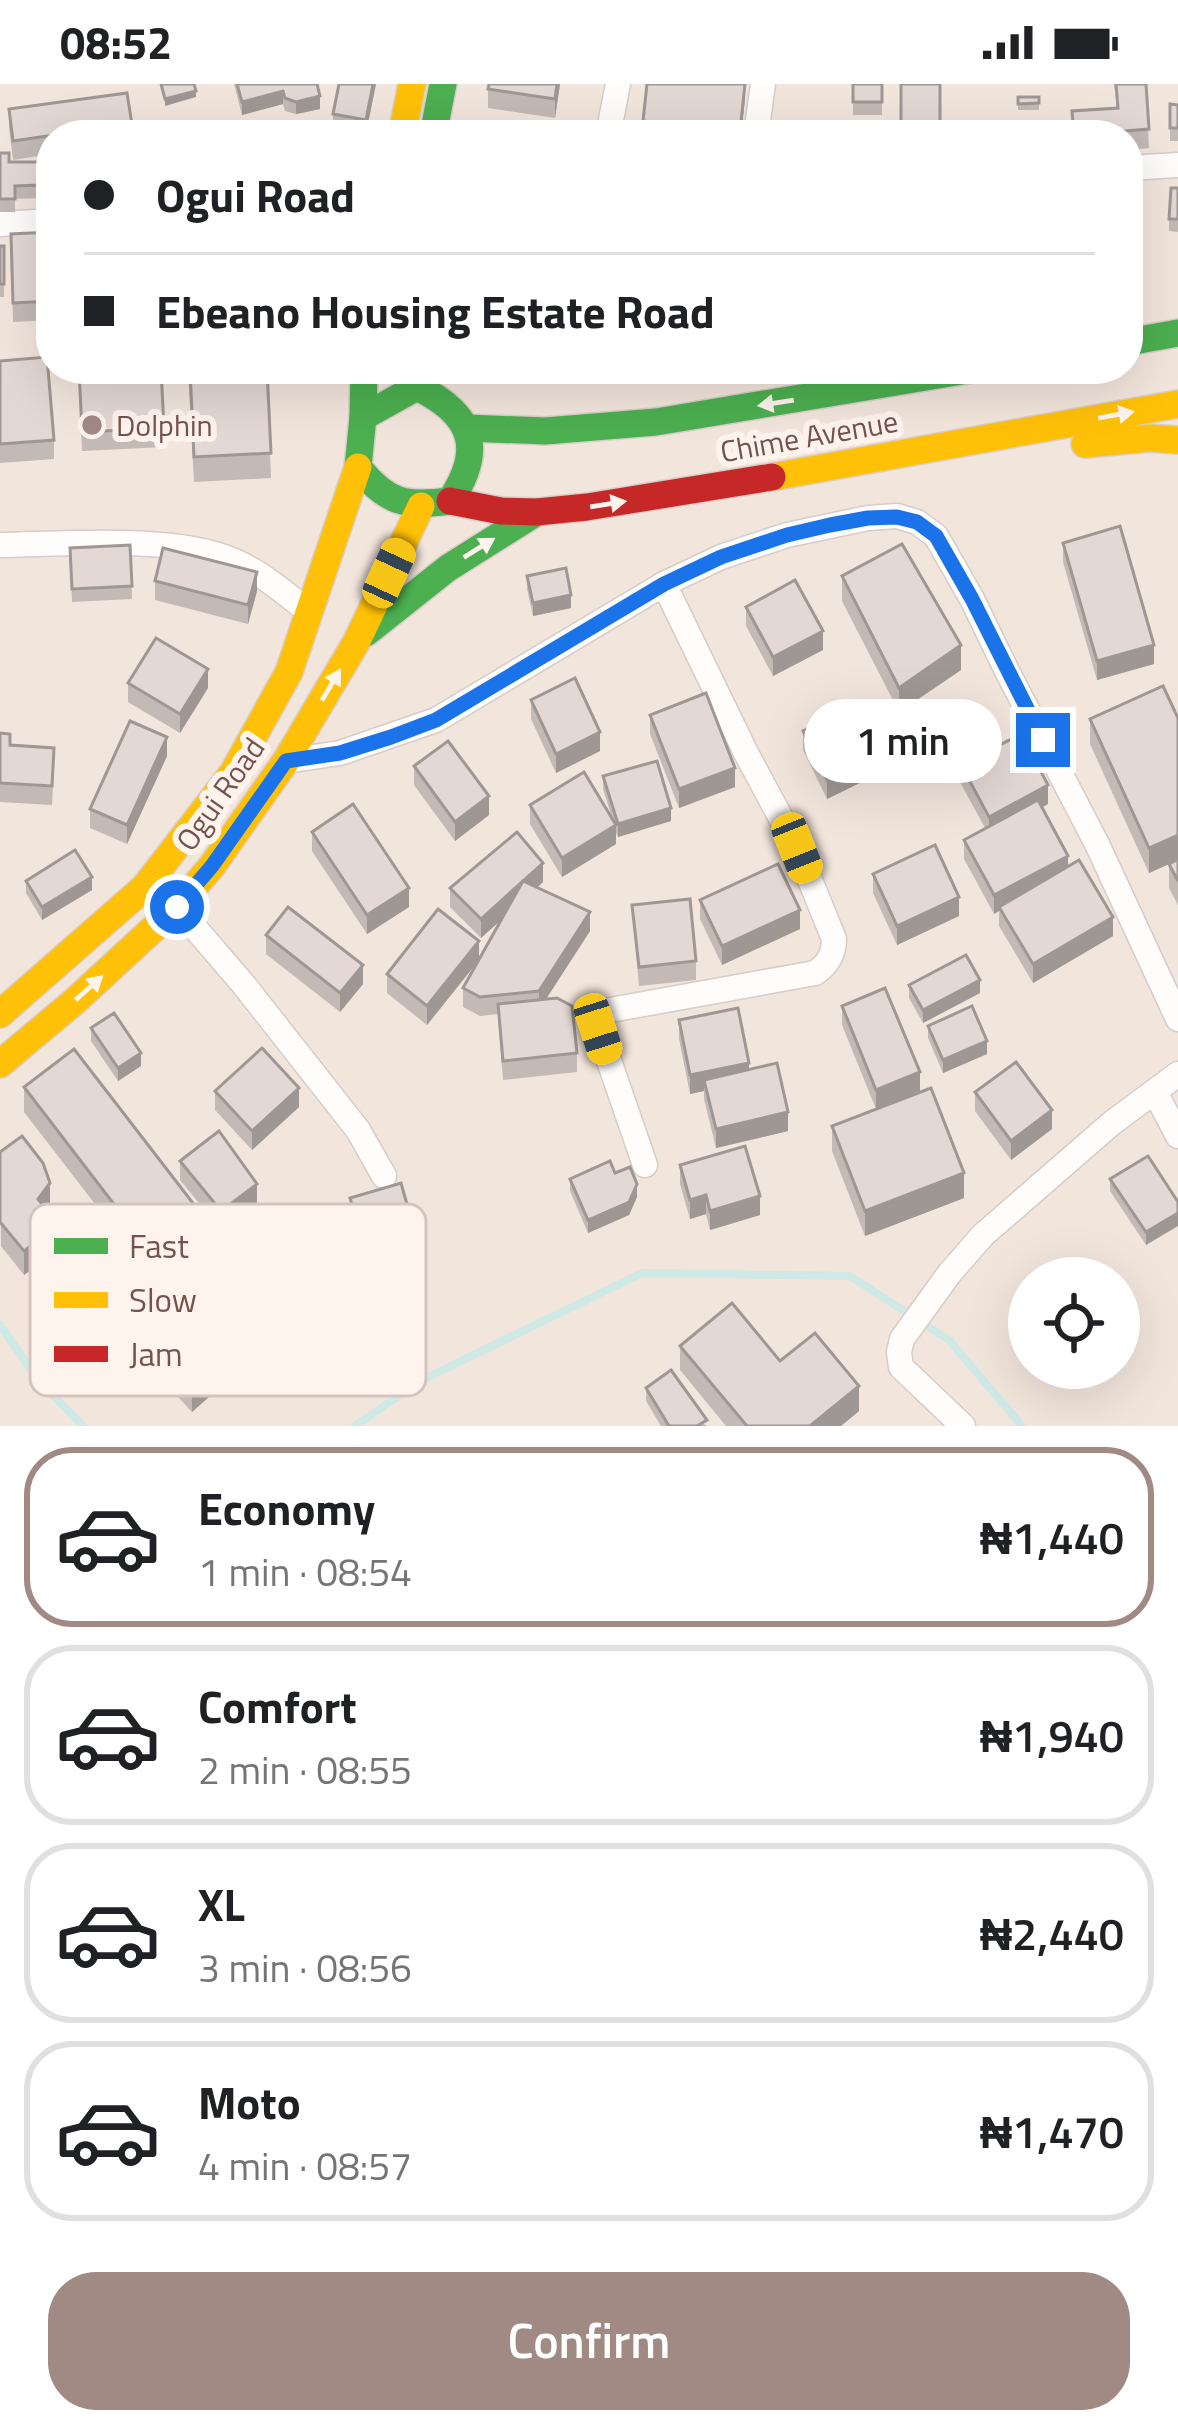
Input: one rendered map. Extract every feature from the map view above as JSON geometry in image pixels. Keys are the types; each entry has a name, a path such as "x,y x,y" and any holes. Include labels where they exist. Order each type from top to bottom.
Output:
{"main road":[{"path":"405,120 412,84"},
{"path":"436,120 443,84"},
{"path":"1143,342 1176,341"},
{"path":"364,384 358,466 382,495 400,504 422,506 450,501 465,483 472,443 458,413 421,384"},
{"path":"363,417 405,384"},
{"name":"Chime Avenue","path":"467,428 545,430 656,422 884,384"},
{"name":"Chime Avenue","path":"450,501 501,511 587,507 1178,404"},
{"path":"930,448 1001,452 1150,438 1178,440"},
{"name":"Ogui Road","path":"0,1014 145,887 233,773 289,672 358,466"},
{"name":"Ogui Road","path":"0,1064 177,907 212,866 286,761 357,640 422,506"},
{"path":"357,640 448,568 537,512"}],"street":[{"path":"611,120 618,84"},
{"path":"758,120 763,84"},
{"path":"1143,167 1178,166"},
{"path":"0,224 36,222"},
{"path":"286,761 340,753 436,720 664,584 721,557 787,535 868,518 917,522 936,536 972,599 1097,844 1178,1019"},
{"path":"0,544 146,544 194,550 229,558 256,572 309,612"},
{"path":"645,1165 598,1029 605,1011 815,973 834,947 797,848 664,584"},
{"path":"177,907 358,1130 385,1176"},
{"path":"963,1426 901,1367 902,1339 983,1234 1112,1123 1178,1074"},
{"path":"1155,1092 1178,1136"}],"shaded area":[{"path":"0,84 1178,84 1178,1426 0,1426"}],"building":[{"path":"161,84 194,84 196,91 165,99"},
{"path":"237,84 317,84 320,96 296,102 285,98 283,91 242,102"},
{"path":"339,84 373,84 366,120 333,114"},
{"path":"489,84 557,84 555,99 488,89"},
{"path":"647,84 745,84 741,120 643,120"},
{"path":"853,84 882,84 882,102 853,102"},
{"path":"901,84 940,84 940,120 901,120"},
{"path":"1116,84 1146,84 1149,129 1143,129 1143,120 1073,120 1072,111 1118,108"},
{"path":"127,93 131,120 36,120 36,138 13,141 9,109"},
{"path":"1018,97 1039,97 1039,103 1018,104"},
{"path":"1170,104 1178,105 1178,128 1170,128"},
{"path":"0,153 9,153 9,162 36,162 36,185 15,186 15,199 0,199"},
{"path":"1171,188 1178,188 1178,219 1169,219"},
{"path":"36,233 36,302 13,303 11,234"},
{"path":"0,246 4,246 4,284 0,284"},
{"path":"36,358 36,384 49,384 54,440 0,444 0,361"},
{"path":"80,384 162,384 164,428 82,432"},
{"path":"191,384 268,384 271,453 194,457"},
{"path":"1120,526 1154,645 1097,661 1063,543"},
{"path":"902,544 961,645 899,688 842,576"},
{"path":"130,545 132,586 72,589 70,548"},
{"path":"163,548 257,572 248,605 155,581"},
{"path":"566,568 571,595 533,603 527,576"},
{"path":"795,580 823,631 773,657 746,607"},
{"path":"156,638 208,669 180,714 128,683"},
{"path":"575,678 600,732 556,754 531,700"},
{"path":"1163,686 1178,718 1178,835 1149,848 1090,719"},
{"path":"706,693 735,768 679,789 650,715"},
{"path":"854,706 878,755 827,780 803,731"},
{"path":"130,721 167,737 127,825 90,809"},
{"path":"0,733 10,734 10,745 54,748 52,786 0,783"},
{"path":"1021,734 1048,785 989,817 961,765"},
{"path":"448,741 489,796 455,822 414,766"},
{"path":"657,761 671,808 618,824 603,776"},
{"path":"584,772 616,825 562,858 530,805"},
{"path":"1038,800 1068,856 994,895 964,840"},
{"path":"353,804 409,888 367,915 312,832"},
{"path":"517,832 543,863 481,919 450,888"},
{"path":"935,845 959,897 897,926 873,874"},
{"path":"75,850 92,877 42,907 26,881"},
{"path":"1178,859 1178,881 1169,864"},
{"path":"1079,860 1113,917 1033,964 999,907"},
{"path":"778,864 800,910 722,946 700,900"},
{"path":"523,881 590,912 539,991 480,997 463,988"},
{"path":"690,899 696,961 639,967 632,905"},
{"path":"288,907 363,965 340,993 266,935"},
{"path":"438,909 479,941 427,1006 387,974"},
{"path":"966,955 980,980 923,1010 909,985"},
{"path":"885,988 920,1072 876,1090 842,1006"},
{"path":"557,998 572,1006 577,1053 503,1061 498,1004"},
{"path":"972,1006 987,1041 943,1060 928,1026"},
{"path":"738,1008 749,1063 690,1075 679,1020"},
{"path":"114,1013 141,1053 118,1068 91,1028"},
{"path":"262,1048 299,1088 252,1131 215,1091"},
{"path":"74,1049 194,1204 114,1204 24,1087"},
{"path":"1016,1062 1052,1110 1011,1141 975,1092"},
{"path":"777,1063 788,1112 716,1129 704,1080"},
{"path":"931,1088 964,1173 865,1211 832,1126"},
{"path":"219,1131 257,1184 230,1204 215,1204 180,1161"},
{"path":"22,1136 43,1163 50,1183 38,1199 42,1204 30,1204 30,1246 24,1251 0,1222 0,1152"},
{"path":"745,1146 760,1196 710,1211 706,1195 690,1200 680,1165"},
{"path":"1148,1156 1178,1202 1178,1213 1146,1232 1110,1179"},
{"path":"610,1161 615,1173 630,1167 637,1184 629,1202 588,1220 570,1179"},
{"path":"401,1183 407,1204 352,1204 350,1198"},
{"path":"732,1303 780,1361 815,1333 859,1386 810,1426 747,1426 680,1346"},
{"path":"671,1370 707,1420 697,1426 669,1426 646,1388"}],"waterway":[{"path":"426,1378 642,1273 850,1276 949,1340 1022,1426"},
{"path":"0,1325 30,1368"},
{"path":"54,1396 83,1426"},
{"path":"355,1426 398,1396"}],"traffic: fast":[{"path":"436,120 443,84"},
{"path":"1143,339 1178,333"},
{"path":"363,417 364,384"},
{"path":"467,428 545,431 656,422 884,384"},
{"path":"417,387 451,409 468,435 467,465 450,501 398,500 358,467 363,417 417,387"},
{"path":"366,633 448,568 537,512"}],"traffic: slow":[{"path":"405,120 412,84"},
{"path":"772,477 1178,404"},
{"path":"1085,444 1178,440"},
{"path":"0,1014 145,887 233,773 289,672 358,467"},
{"path":"0,1064 177,907 212,866 286,761 357,641 421,506"}],"traffic: jam":[{"path":"450,501 537,512 772,477"}],"place":[{"name":"Dolphin","path":"92,425"}],"route":[{"path":"177,907 286,761 340,753 436,720 664,584 721,557 830,525 897,517 917,522 936,536 1043,740"}]}
